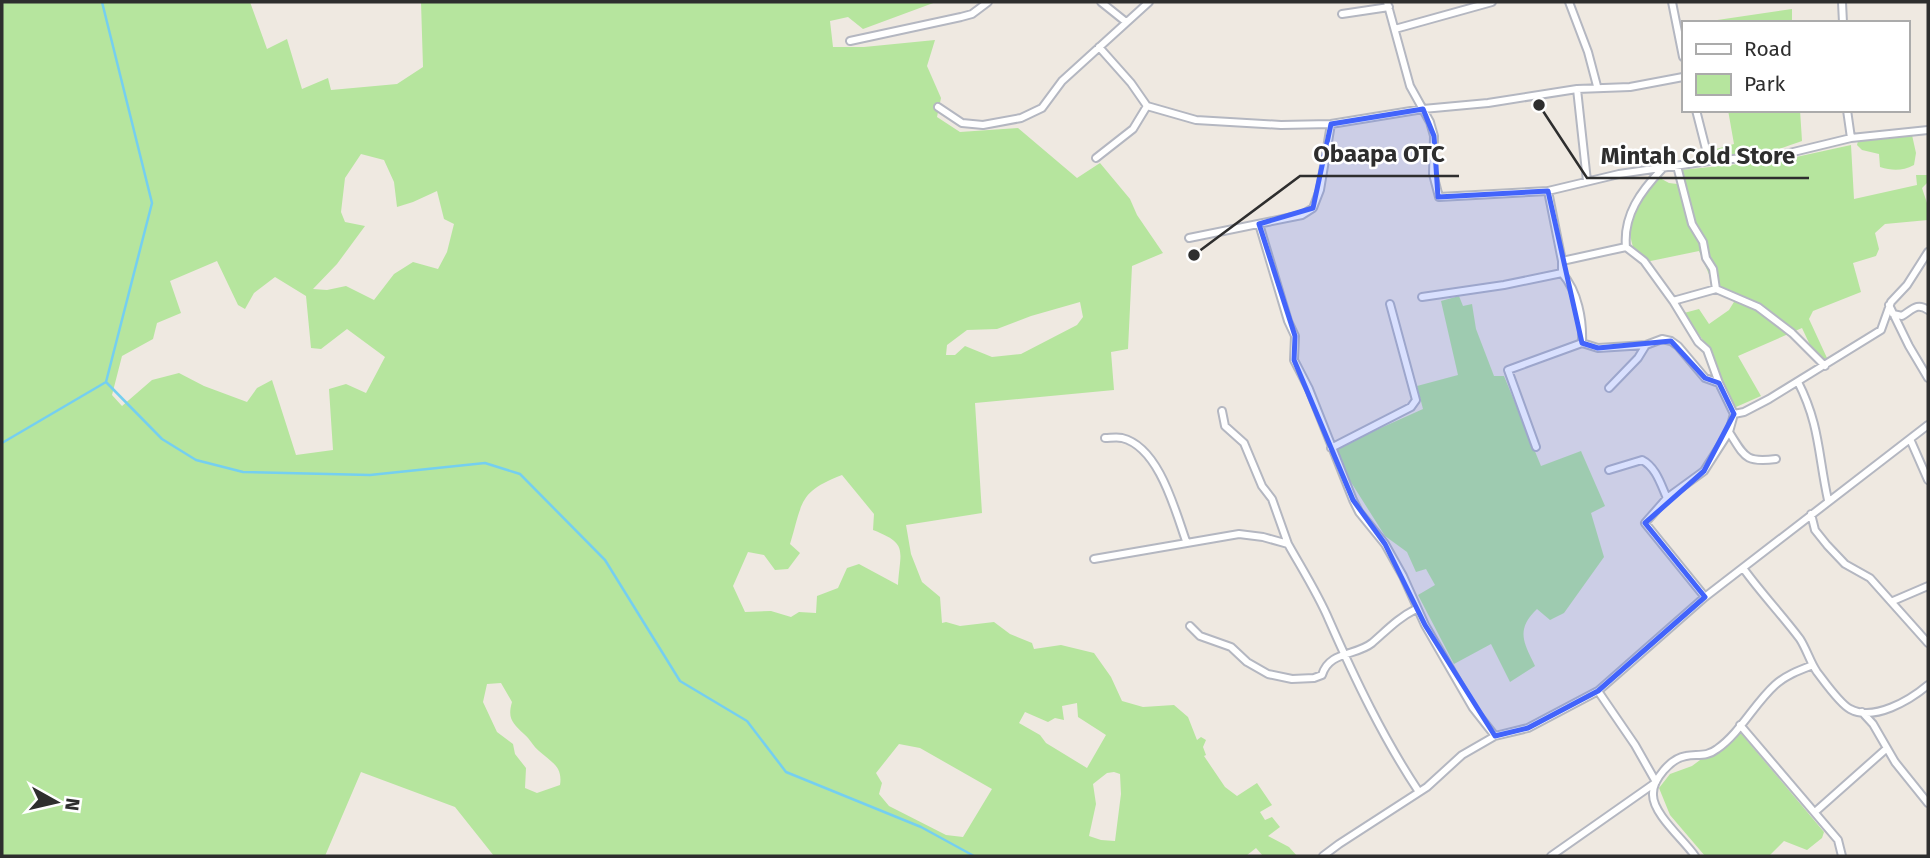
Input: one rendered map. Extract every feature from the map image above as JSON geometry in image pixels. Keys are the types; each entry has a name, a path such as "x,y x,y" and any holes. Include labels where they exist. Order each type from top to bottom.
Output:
{"street":[{"path":"850,41 972,14 988,2"},
{"path":"1101,2 1126,22"},
{"path":"938,107 962,123 983,125 1021,118 1042,108 1062,81 1149,2"},
{"path":"1395,29 1492,2"},
{"path":"1569,2 1588,52 1597,86"},
{"path":"1672,2 1682,52"},
{"path":"1842,2 1843,21"},
{"path":"1342,14 1388,4 1410,86 1423,108 1434,136 1433,174 1439,197 1548,191 1619,174 1709,161 1781,155 1851,138 1928,130"},
{"path":"1099,47 1131,83 1147,106 1196,120 1281,125 1331,124 1423,108 1488,103 1597,86 1630,87 1682,77"},
{"path":"1577,89 1587,181"},
{"path":"1096,158 1133,129 1147,106"},
{"path":"1697,112 1709,161"},
{"path":"1847,112 1851,138"},
{"path":"1189,239 1302,215 1313,208 1320,190 1331,124"},
{"path":"1677,166 1692,224 1703,242 1706,258 1713,269 1716,289"},
{"path":"1663,167 1631,212 1625,230 1626,247 1644,261 1674,301 1698,342 1707,350 1734,414 1729,432 1704,471 1667,498 1645,523 1705,597"},
{"path":"1548,191 1562,273 1571,284 1583,328 1582,343"},
{"path":"1259,224 1294,336 1294,360 1309,389 1359,512 1385,544 1403,576 1416,609 1473,708 1495,736"},
{"path":"1562,261 1626,247"},
{"path":"1734,414 1744,412 1798,382 1881,330 1889,305 1928,253"},
{"path":"1422,297 1562,273"},
{"path":"1674,301 1716,289 1758,307 1792,333 1825,366"},
{"path":"1331,448 1411,407 1416,400 1390,304"},
{"path":"1889,305 1928,378"},
{"path":"1893,314 1902,316 1916,306 1923,306 1928,310"},
{"path":"1536,447 1508,370 1582,343 1598,348 1646,345 1662,339 1671,341 1705,378 1719,383"},
{"path":"1609,387 1638,358 1646,345"},
{"path":"1798,382 1810,405 1816,425 1828,500"},
{"path":"1222,411 1225,426 1244,443 1262,486 1272,499 1288,544 1325,611 1343,654 1400,764 1419,792"},
{"path":"1324,856 1419,792 1462,755 1495,736 1528,728 1598,691 1705,597 1928,425"},
{"path":"1729,432 1749,459 1776,459"},
{"path":"1105,438 1122,438 1137,446 1153,463 1167,489 1186,541"},
{"path":"1910,439 1928,480"},
{"path":"1609,470 1642,460 1649,463 1667,498"},
{"path":"1811,514 1815,530 1827,545 1845,564 1870,578 1928,643"},
{"path":"1094,559 1186,541 1239,534 1288,544"},
{"path":"1743,568 1800,639 1813,665 1849,709 1862,712 1900,705 1928,685"},
{"path":"1893,601 1928,586"},
{"path":"1190,626 1200,636 1231,647 1247,662 1268,674 1280,678 1318,678 1326,666 1343,654 1370,644 1399,618 1416,609"},
{"path":"1695,856 1656,808 1652,797 1656,782 1662,773 1681,757 1716,751 1774,686 1791,674 1813,665"},
{"path":"1598,691 1656,782"},
{"path":"1862,712 1873,724 1886,749 1928,803"},
{"path":"1740,725 1838,840 1842,856"},
{"path":"1815,812 1886,749"},
{"path":"1551,856 1656,782"}],"highlighted area":[{"path":"1423,109 1434,136 1438,197 1548,191 1582,343 1598,348 1671,341 1705,378 1719,383 1734,414 1704,471 1645,523 1705,597 1598,691 1528,728 1495,736 1425,625 1385,544 1353,500 1294,360 1295,336 1259,224 1313,208 1331,124"}],"green space":[{"path":"2,2 250,2 267,49 287,39 302,89 328,78 331,90 397,84 423,67 421,2 936,2 863,29 848,17 830,21 833,47 864,47 935,40 927,66 941,98 937,117 960,132 1018,128 1077,178 1100,163 1130,199 1137,215 1163,253 1132,266 1128,349 1111,352 1114,390 975,403 982,513 906,525 911,554 922,582 940,597 942,623 960,626 994,622 1010,634 1032,643 1034,649 1061,645 1094,653 1111,677 1122,701 1143,707 1174,705 1188,717 1197,740 1201,737 1206,740 1203,747 1204,756 1225,787 1237,796 1257,783 1272,805 1260,812 1265,820 1272,817 1280,827 1268,836 1289,847 1297,856 1263,856 1256,848 1246,856 494,856 455,807 361,772 325,856 2,856","holes":["361,154 384,160 394,182 397,207 437,191 444,219 454,224 447,252 438,269 413,262 394,274 374,300 346,286 327,290 313,289 337,264 365,226 345,222 341,212 345,178","217,261 238,305 245,309 254,293 275,277 306,296 311,348 321,349 347,329 385,357 366,393 346,384 329,389 333,450 296,455 272,380 257,388 247,402 204,386 179,373 152,380 122,406 112,395 122,356 153,339 157,323 181,313 170,281","1080,302 1083,317 1077,325 1021,354 992,357 965,346 955,355 946,355 947,345 967,330 997,329 1031,316","842,475 874,514 873,530 897,544 900,550 898,585 859,564 847,568 838,588 817,596 816,613 799,612 791,617 771,611 745,612 733,586 748,552 764,555 775,570 788,569 800,553 790,544 801,508 804,500 817,487","501,683 512,702 512,720 558,769 560,785 537,793 525,788 526,768 515,754 513,744 497,732 483,702 487,684","1077,703 1078,717 1106,735 1087,768 1019,723 1025,712 1048,722 1055,718 1064,720 1062,706","899,744 920,748 992,789 963,837 946,835 889,806 879,794 882,783 876,773","1107,773 1120,774 1121,794 1115,841 1089,836 1096,804 1093,784"]},
{"path":"1792,9 1792,21 1711,21"},
{"path":"1728,112 1800,112 1802,141 1759,154 1736,155 1716,149 1734,144"},
{"path":"1912,135 1916,153 1914,165 1901,169 1880,167 1879,154 1862,150 1857,145 1858,141"},
{"path":"1851,145 1854,199 1917,185 1916,175 1928,175 1928,182 1922,188 1928,206 1928,220 1885,224 1875,233 1879,249 1876,256 1853,263 1861,292 1813,311 1809,319 1827,358 1818,362 1802,328 1738,356 1761,396 1736,407 1719,377 1709,349 1684,313 1699,309 1709,324 1729,310 1737,297 1714,286 1699,251 1641,263 1634,250 1630,228 1636,208 1658,177 1677,184 1676,175 1681,170 1787,159"},
{"path":"1459,296 1463,306 1472,304 1476,329 1494,376 1504,376 1541,466 1581,451 1605,506 1591,513 1604,557 1564,613 1550,620 1537,609 1530,617 1524,637 1535,666 1510,682 1491,644 1454,664 1418,595 1435,585 1426,569 1416,572 1407,552 1385,536 1349,479 1336,448 1423,409 1417,386 1458,375 1441,301"},
{"path":"1739,731 1824,832 1822,838 1807,850 1784,841 1769,856 1705,856 1670,815 1659,788 1670,774 1692,766"}],"waterway":[{"path":"2,443 106,382 152,203 102,2"},
{"path":"106,382 162,439 196,460 243,472 370,475 485,463 520,474 605,560 680,681 747,721 786,772 921,827 974,856"}],"place":[{"name":"Mintah Cold Store","path":"1539,105"},
{"name":"Obaapa OTC","path":"1194,255"}]}
